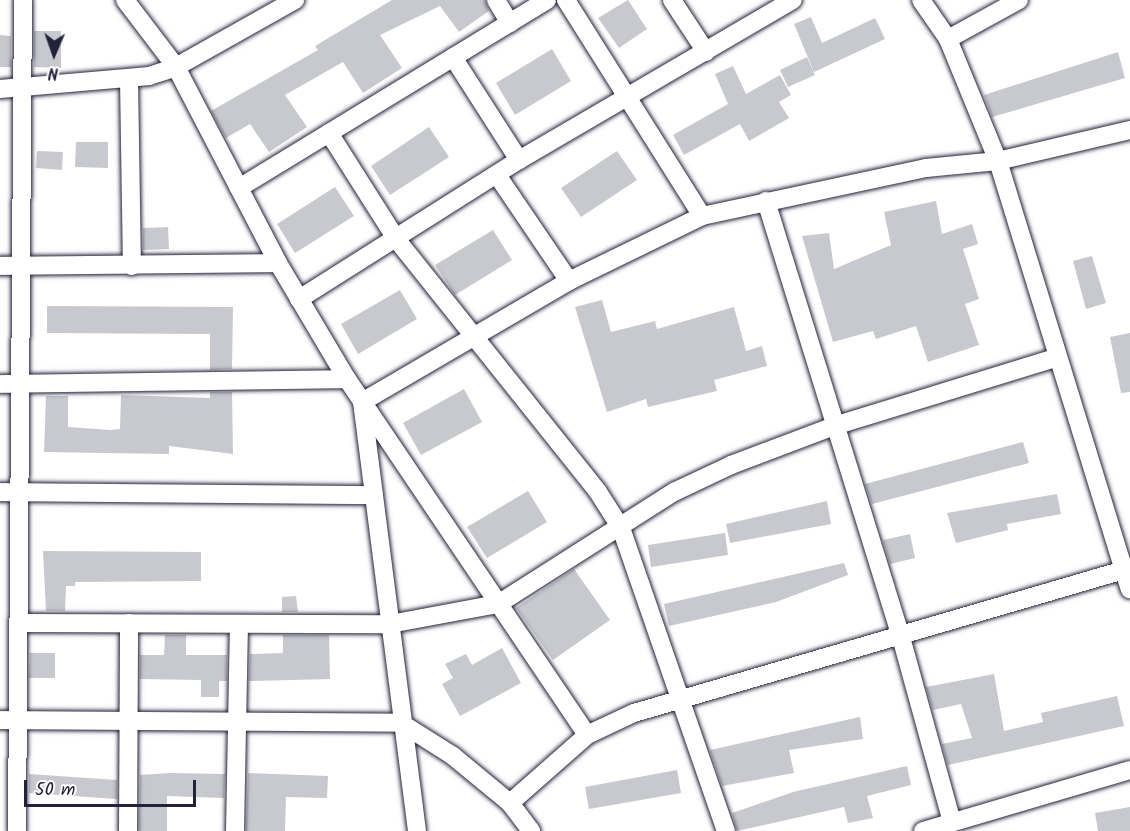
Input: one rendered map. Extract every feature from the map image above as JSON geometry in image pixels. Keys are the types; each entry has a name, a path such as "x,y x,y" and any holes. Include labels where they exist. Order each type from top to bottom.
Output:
{"street":[{"path":"17,831 24,0"},
{"path":"125,0 176,67 278,263 347,379 587,735"},
{"path":"0,89 129,79 176,67 295,0"},
{"path":"495,0 510,23"},
{"path":"239,188 548,0"},
{"path":"566,0 630,98 702,216"},
{"path":"672,0 706,52"},
{"path":"298,299 397,240 519,160 630,98 793,0"},
{"path":"921,0 948,39 998,160 1130,589"},
{"path":"948,39 1019,0"},
{"path":"453,57 519,160"},
{"path":"129,79 132,266"},
{"path":"362,402 477,337 569,281 702,216 926,168 998,160 1130,130"},
{"path":"329,133 397,240 477,337 598,492 621,528 682,696 726,831"},
{"path":"497,175 569,281"},
{"path":"766,201 901,638 952,822"},
{"path":"0,266 278,263"},
{"path":"20,623 390,624 498,604 621,528 674,492 834,426 1058,357"},
{"path":"0,384 347,379"},
{"path":"362,402 400,723 417,831"},
{"path":"0,492 374,495"},
{"path":"510,803 587,735 682,696 901,638 1124,570"},
{"path":"128,831 129,623"},
{"path":"235,831 239,624"},
{"path":"0,720 400,723 453,756 510,803 531,831"},
{"path":"923,831 1130,770"}],"building":[{"path":"392,0 485,0 489,11 459,32 440,6 380,35 402,68 363,93 343,62 285,95 307,127 269,152 250,124 226,138 211,111 318,50 315,46"},
{"path":"628,0 647,29 619,48 598,18"},
{"path":"811,17 822,43 875,18 885,39 814,72 794,24"},
{"path":"34,31 61,31 61,68 34,67"},
{"path":"0,35 11,36 11,67 0,67"},
{"path":"552,49 571,81 515,115 496,83"},
{"path":"1118,52 1125,78 992,117 984,95"},
{"path":"807,57 815,75 788,87 780,70"},
{"path":"733,66 746,94 780,75 791,95 779,102 789,118 749,141 740,124 684,155 673,135 728,104 715,74"},
{"path":"429,127 449,157 390,195 371,166"},
{"path":"76,142 108,142 108,168 75,167"},
{"path":"37,151 63,152 62,170 36,168"},
{"path":"617,151 637,180 581,217 561,188"},
{"path":"335,187 354,216 295,253 277,224"},
{"path":"936,201 942,234 972,224 978,244 963,249 979,299 965,304 979,345 928,362 916,326 876,339 873,331 833,342 802,236 829,233 834,269 891,245 884,212"},
{"path":"168,227 169,249 143,250 143,228"},
{"path":"493,230 512,260 455,295 435,265"},
{"path":"1092,256 1106,303 1086,309 1073,261"},
{"path":"400,290 417,319 358,354 341,324"},
{"path":"602,300 611,332 655,321 657,329 734,307 746,351 762,346 767,366 714,380 717,391 648,407 646,399 607,412 575,307"},
{"path":"47,306 233,307 232,369 210,370 210,334 47,333"},
{"path":"1130,333 1130,392 1121,393 1110,337"},
{"path":"464,389 482,422 421,455 403,423"},
{"path":"210,392 232,392 233,454 169,446 169,454 44,452 46,396 68,396 68,427 110,430 120,429 121,395 210,398"},
{"path":"1023,442 1029,463 872,504 865,484"},
{"path":"528,491 547,522 487,558 467,527"},
{"path":"1057,494 1061,514 1007,524 1008,530 956,543 947,513"},
{"path":"827,501 831,524 730,543 726,524"},
{"path":"725,533 728,555 651,567 648,545"},
{"path":"910,534 915,558 890,564 883,540"},
{"path":"43,551 201,552 201,581 75,582 75,586 66,586 65,611 46,611"},
{"path":"844,563 848,575 776,602 669,626 664,604"},
{"path":"574,569 610,620 553,660 516,608"},
{"path":"296,596 298,612 282,612 282,597"},
{"path":"165,635 186,635 186,655 227,655 227,681 219,681 219,697 201,697 201,680 140,679 140,655 164,655"},
{"path":"283,635 329,635 330,679 249,681 250,654 283,653"},
{"path":"502,648 521,683 460,716 442,684 453,678 445,664 466,654 472,665"},
{"path":"30,653 55,653 55,678 29,678"},
{"path":"994,674 1004,731 1043,722 1041,713 1117,696 1124,726 948,765 942,744 972,738 961,704 933,710 926,687"},
{"path":"860,717 863,739 789,750 794,773 722,786 710,750"},
{"path":"907,766 911,785 867,796 873,818 848,823 844,807 737,831 732,813 793,792"},
{"path":"677,770 681,793 589,809 585,787"},
{"path":"248,773 328,776 327,798 286,797 285,831 246,831"},
{"path":"29,774 117,780 117,799 29,793"},
{"path":"225,774 224,798 167,796 167,831 139,831 140,775"},
{"path":"1130,807 1130,831 1098,831 1095,813"}]}
